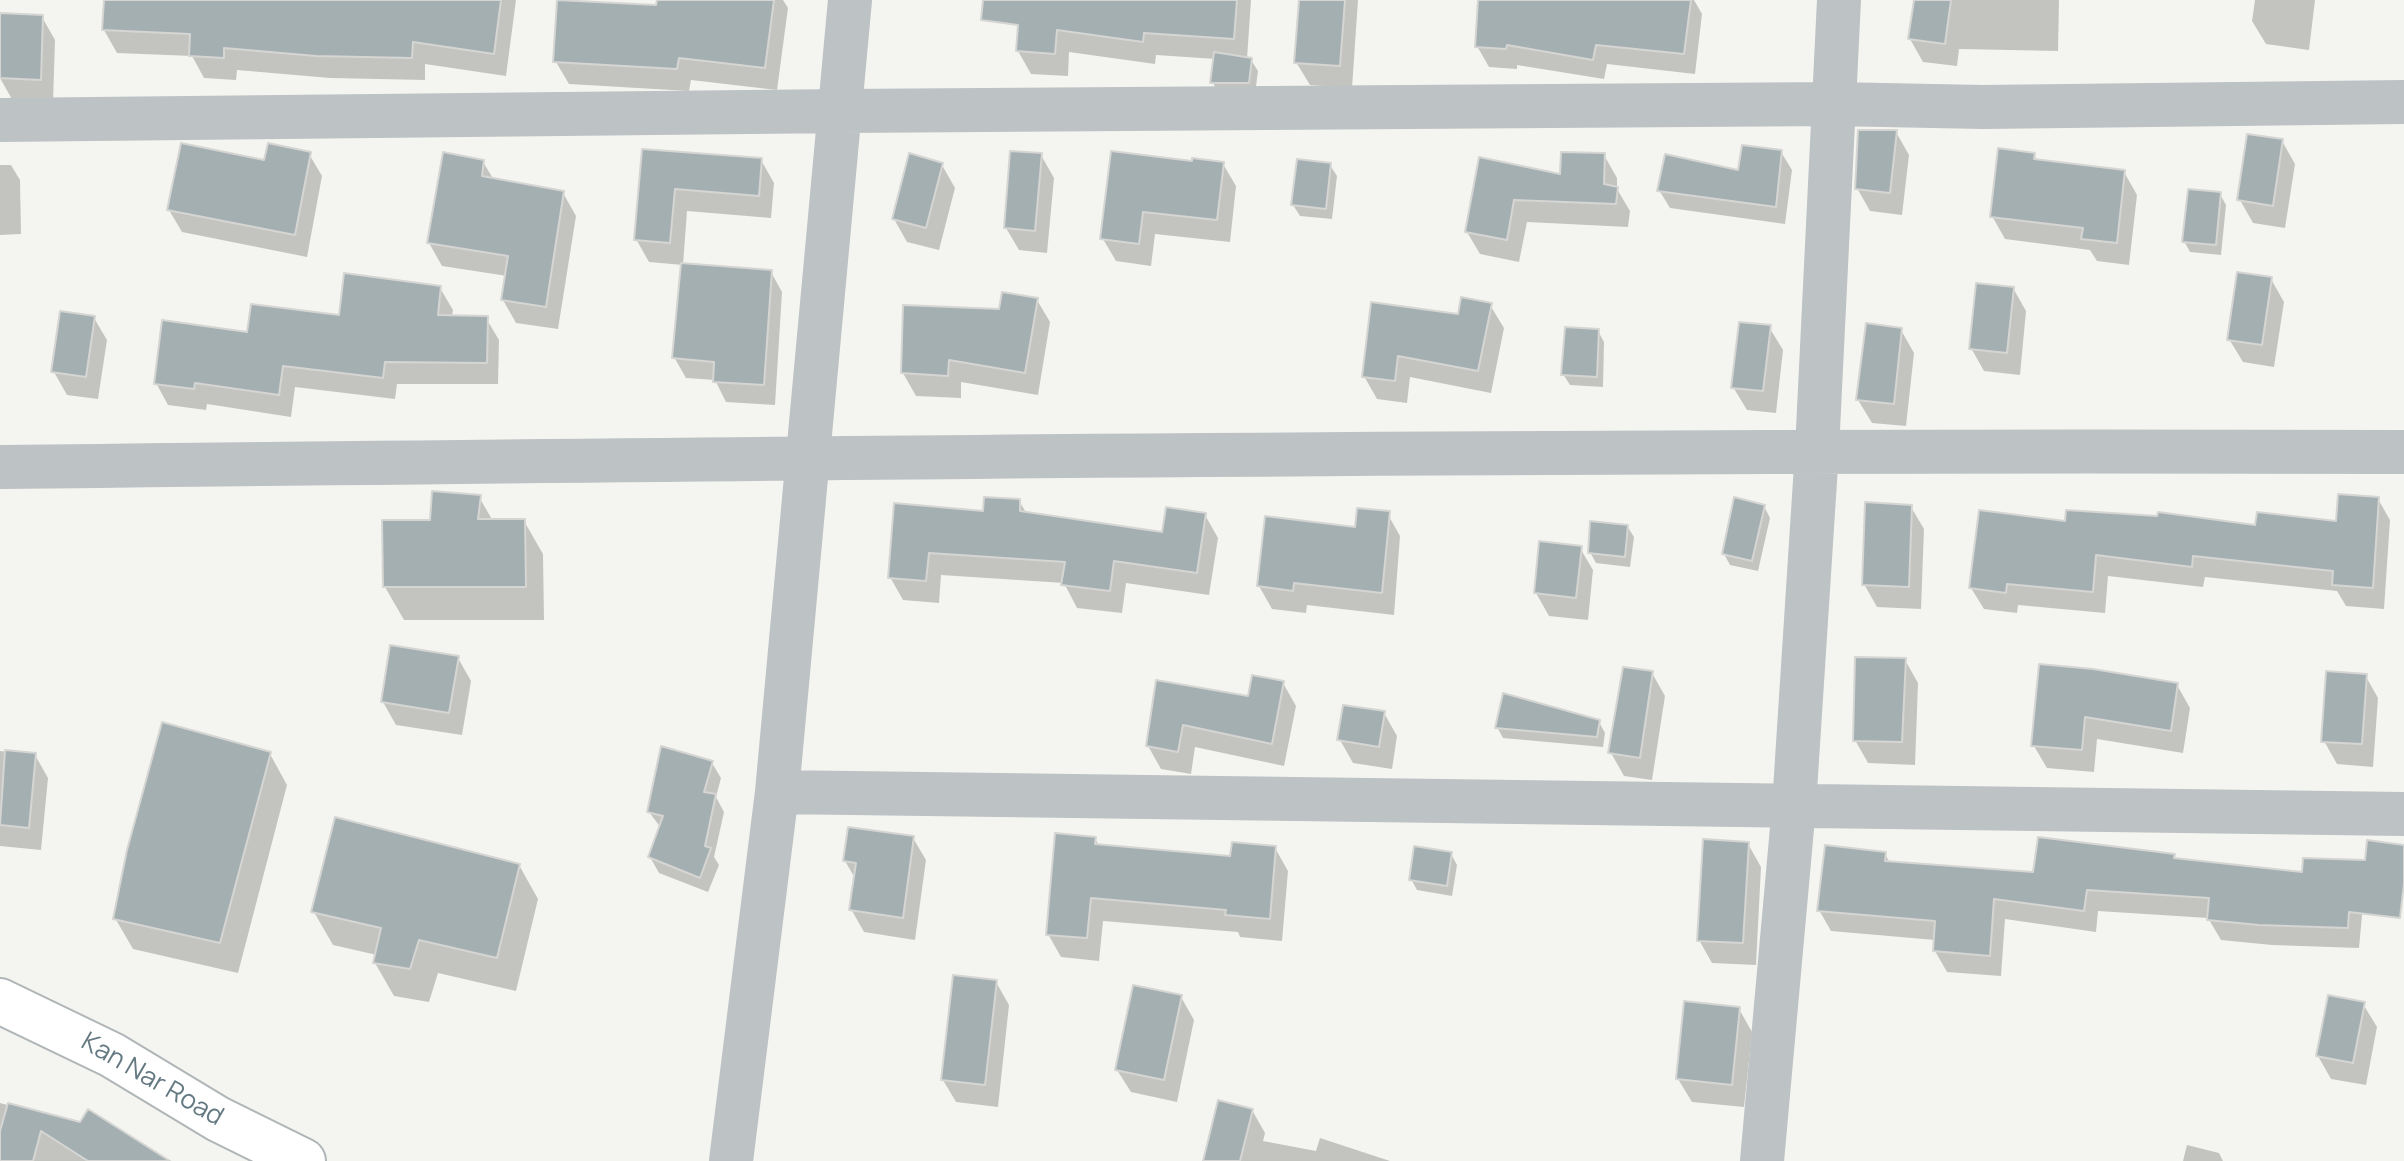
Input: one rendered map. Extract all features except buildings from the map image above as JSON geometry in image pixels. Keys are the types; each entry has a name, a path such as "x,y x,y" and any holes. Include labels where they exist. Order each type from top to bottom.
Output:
{"main road":[{"name":"Kan Nar Road","path":"0,1001 112,1055 218,1119 303,1161"}],"street":[{"path":"731,1161 777,792 850,0"},
{"path":"1762,1161 1794,806 1817,450 1839,0"},
{"path":"0,120 842,111 1833,104 1983,107 2404,102"},
{"path":"0,467 809,457 1817,450 2404,452"},
{"path":"777,792 2404,814"}]}
